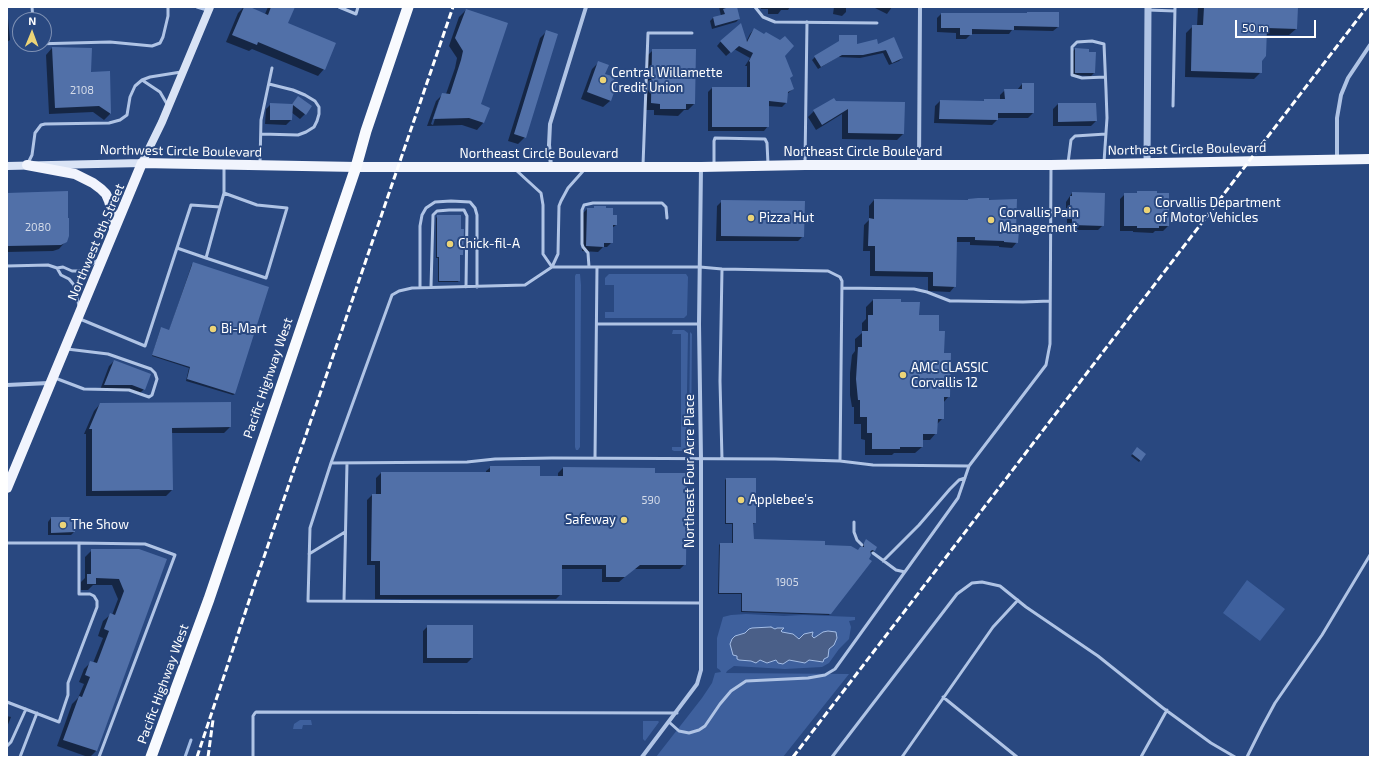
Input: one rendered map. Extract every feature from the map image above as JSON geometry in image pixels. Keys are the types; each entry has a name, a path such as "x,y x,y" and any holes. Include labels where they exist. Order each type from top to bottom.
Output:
{"highway":[{"name":"Pacific Highway West","path":"151,757 209,599 356,167 366,131 408,7"}],"main road":[{"name":"Northwest 9th Street","path":"7,488 142,163 168,108 209,9"},
{"name":"Northeast Circle Boulevard","path":"356,167 714,167 768,165 919,164 1051,165 1370,159"},
{"name":"Northwest Circle Boulevard","path":"7,166 142,163 356,167"},
{"path":"27,165 75,174 101,189 106,194 111,208 114,232"}],"street":[{"path":"551,166 549,145 550,124 586,7"},
{"path":"919,164 920,7"},
{"path":"1147,163 1148,9"},
{"path":"1337,159 1337,118 1341,95 1348,78 1370,45"},
{"name":"Northeast Four Acre Place","path":"642,757 697,684 701,670 701,167"},
{"path":"7,384 52,380"}],"lane":[{"path":"52,44 110,42 152,46 160,43 163,37 168,16 168,7"},
{"path":"197,7 209,9"},
{"path":"339,7 356,14 358,7"},
{"path":"755,7 763,17 775,22 877,23"},
{"path":"1148,9 1175,9 1173,106"},
{"path":"805,165 807,22"},
{"path":"643,167 648,32 692,33"},
{"path":"1104,164 1106,134 1105,77 1104,44 1092,41 1077,42 1072,47 1072,75 1082,78 1105,77"},
{"path":"260,165 263,106 272,68"},
{"path":"27,165 32,155 35,133 41,125 109,123 120,120 128,115 130,97 135,86 142,80 150,77 183,72"},
{"path":"142,80 160,92 166,100 168,108"},
{"path":"261,134 298,135 314,128 319,114 319,107 315,101 305,95 293,90 268,84"},
{"path":"1068,164 1071,140 1075,136 1106,134"},
{"path":"714,167 715,138 764,139 767,142 768,165"},
{"path":"206,258 224,193 224,164"},
{"path":"669,722 679,730 689,733 705,726 731,691 746,681 808,678 825,675 835,669 958,498 969,466 1046,365 1050,344 1051,165"},
{"path":"511,166 542,193 543,254 552,267"},
{"path":"588,166 568,188 561,200 559,206 558,254 552,267 525,285 412,288 399,291 392,295 331,463 310,528 308,601 700,603"},
{"path":"177,248 266,278 287,208 257,205 224,193"},
{"path":"420,288 420,226 422,215 426,208 435,202 451,201 470,202 475,208 477,215 477,287"},
{"path":"590,267 588,253 582,247 582,210 584,204 662,203 666,207 667,218"},
{"path":"57,268 61,275 69,279 74,285 79,300 79,316 145,346 191,205 220,207"},
{"path":"431,287 432,215 437,211 464,210 467,216 466,287"},
{"path":"7,266 48,265 57,268 63,267 72,271 81,271 104,256"},
{"path":"552,267 700,266 722,269 828,271 840,277 842,281 840,461"},
{"path":"596,458 597,267"},
{"path":"722,269 720,381 722,459"},
{"path":"842,288 914,290 927,292 950,301 1050,301"},
{"path":"597,324 700,324"},
{"path":"52,380 84,389 129,390 149,397 152,395 157,379 155,373 151,369 108,354 65,348"},
{"path":"331,463 468,462 523,458 596,458 840,461 873,465 969,466"},
{"path":"344,601 347,463"},
{"path":"883,561 919,525 950,488 959,480 965,478"},
{"path":"854,522 854,532 857,540 862,545"},
{"path":"309,554 345,532"},
{"path":"7,543 145,544 175,555 99,757"},
{"path":"7,702 59,722 68,694 68,683 97,607 97,601 94,596 90,594 79,594 79,543"},
{"path":"873,553 896,570 905,572"},
{"path":"1247,757 1275,703 1322,635 1370,555"},
{"path":"832,757 957,594 972,583 982,582 1000,586 1098,656 1211,743 1235,757"},
{"path":"902,757 993,627 1018,600"},
{"path":"943,697 1017,757"},
{"path":"7,746 11,742 26,709"},
{"path":"1141,757 1167,710"},
{"path":"253,757 253,716 256,712 676,713"},
{"path":"20,757 37,713"}],"shaded area":[{"path":"576,274 580,274 581,285 580,447 578,450 576,450 575,447"},
{"path":"609,274 686,274 688,277 687,315 684,318 605,318 605,312 614,312 614,285 605,285 605,278"},
{"path":"673,330 684,330 688,333 686,448 684,451 672,450 672,447 681,447 681,334 672,334"},
{"path":"690,332 692,334 691,448 689,448"},
{"path":"1247,580 1285,609 1260,641 1223,613"},
{"path":"746,614 855,617 855,620 849,621 851,627 849,639 839,649 829,663 822,667 785,669 734,666 726,673 849,674 783,757 656,757 702,698 712,683 715,673 721,672 717,668 717,638 723,617","holes":["770,627 775,629 784,628 781,631 782,632 793,634 799,639 812,636 814,638 823,632 836,632 823,662 809,660 804,663 789,660 776,660 767,663 760,660 756,663 737,659 735,636 746,633 749,629"]},
{"path":"771,627 775,629 784,628 781,631 782,632 793,634 799,639 804,634 813,632 812,636 814,638 823,632 828,631 836,632 837,638 834,645 829,649 828,657 824,659 823,662 809,660 805,663 789,660 783,664 778,663 776,660 767,663 760,660 756,663 739,660 737,659 737,656 733,655 730,644 735,636 745,633 752,628"},
{"path":"300,720 311,720 312,725 303,725 302,729 293,729 294,724"},
{"path":"643,721 659,722 645,741 643,739"}],"building":[{"path":"244,7 250,7 268,15 271,7 295,7 288,23 336,43 325,70 258,42 257,45 232,35"},
{"path":"737,7 740,19 715,26 713,17 725,14 723,9"},
{"path":"1204,7 1298,7 1297,29 1267,28 1266,56 1262,61 1262,73 1191,71 1192,25 1203,25"},
{"path":"466,9 508,23 481,104 490,108 484,123 469,118 433,119 442,93 450,94 461,60 463,51 455,38"},
{"path":"1059,12 1059,27 1014,26 1014,30 972,29 972,35 960,35 960,28 941,28 941,13"},
{"path":"741,23 747,42 754,28 764,34 766,32 780,40 785,36 794,46 785,56 793,76 790,78 794,89 788,92 787,103 769,101 769,127 712,127 712,87 750,87 749,61 753,53 739,46 731,53 720,41"},
{"path":"546,30 558,34 526,138 514,134"},
{"path":"839,35 857,35 857,44 877,39 878,44 894,37 903,58 892,63 886,50 863,55 842,55 821,67 814,56 839,41"},
{"path":"52,47 92,48 91,72 110,71 111,114 99,106 55,108"},
{"path":"1075,48 1089,49 1089,52 1096,52 1095,73 1075,73"},
{"path":"652,49 696,49 695,104 686,104 686,109 660,109 660,104 651,103"},
{"name":"Central Willamette Credit Union","path":"598,61 609,65 605,74 615,77 613,82 617,84 611,101 587,92"},
{"path":"1022,83 1034,83 1034,113 998,113 998,120 939,119 940,100 984,101 984,99 1005,99 1004,89 1022,89"},
{"path":"298,96 312,106 306,115 293,105 292,120 270,120 270,103 292,104"},
{"path":"834,98 836,101 905,102 904,134 848,133 848,109 822,125 813,110"},
{"path":"1058,103 1096,103 1097,121 1058,122"},
{"path":"68,191 69,236 67,242 61,245 7,246 7,193"},
{"name":"Corvallis Department of Motor Vehicles","path":"1137,191 1157,191 1157,193 1169,193 1169,226 1159,226 1159,228 1137,228 1137,226 1124,226 1124,193 1137,193"},
{"path":"1072,192 1105,193 1104,226 1072,225 1072,206 1070,206 1070,196 1072,196"},
{"path":"989,198 989,200 1017,199 1016,230 1019,230 1018,243 975,240 975,237 957,237 956,287 933,286 933,272 875,271 875,246 868,246 869,218 874,219 874,199 968,200"},
{"path":"721,200 805,201 804,237 721,236"},
{"path":"594,206 606,206 606,208 613,208 613,215 617,215 617,225 613,225 613,243 604,243 604,247 586,246 587,208 594,208"},
{"name":"Chick-fil-A","path":"437,215 461,215 461,229 464,229 463,255 460,255 460,281 439,281 439,257 437,257"},
{"name":"Bi-Mart","path":"193,262 269,287 235,394 187,379 190,367 152,355 161,327 169,330"},
{"name":"AMC CLASSIC Corvallis 12","path":"873,299 901,299 901,302 920,302 919,315 939,315 939,331 945,331 944,353 951,353 950,397 944,397 944,419 938,419 937,434 923,434 923,447 872,449 872,433 867,433 867,417 860,417 860,400 858,400 856,379 858,347 862,347 862,331 868,331 868,315 873,315"},
{"path":"114,360 151,374 145,390 132,385 104,385"},
{"path":"231,402 231,427 172,428 173,490 92,491 92,429 89,429 100,403"},
{"path":"1137,447 1146,454 1141,461 1132,454"},
{"path":"490,466 540,466 540,476 563,476 563,467 655,468 655,473 687,473 686,565 640,565 625,577 606,577 606,565 562,565 562,595 380,595 380,561 371,561 372,494 381,494 381,472 490,472"},
{"path":"726,478 756,478 756,523 753,523 754,539 825,541 825,545 851,546 858,550 860,547 864,547 866,539 877,547 875,551 872,550 870,552 871,555 869,559 872,561 831,614 742,611 742,593 719,593 720,543 733,543 733,523 726,523"},
{"name":"The Show","path":"51,517 75,517 75,532 51,533"},
{"path":"91,549 139,549 167,559 97,751 63,740 79,696 82,697 90,677 85,675 90,661 97,663 109,631 104,629 110,613 115,615 124,591 119,579 96,578 96,584 87,584 87,574 91,574"},
{"path":"427,625 473,625 473,658 427,658"}],"waterway":[{"path":"185,757 191,740"}],"railway":[{"path":"197,757 254,586 453,7"},
{"path":"793,757 1367,7"},
{"path":"208,757 213,720"}],"place":[{"name":"Central Willamette Credit Union","path":"603,80"},
{"name":"Corvallis Department of Motor Vehicles","path":"1147,210"},
{"name":"Pizza Hut","path":"751,218"},
{"name":"Corvallis Pain Management","path":"991,220"},
{"name":"Chick-fil-A","path":"450,244"},
{"name":"Bi-Mart","path":"213,329"},
{"name":"AMC CLASSIC Corvallis 12","path":"903,375"},
{"name":"Applebee's","path":"741,500"},
{"name":"Safeway","path":"624,520"},
{"name":"The Show","path":"63,525"}]}
